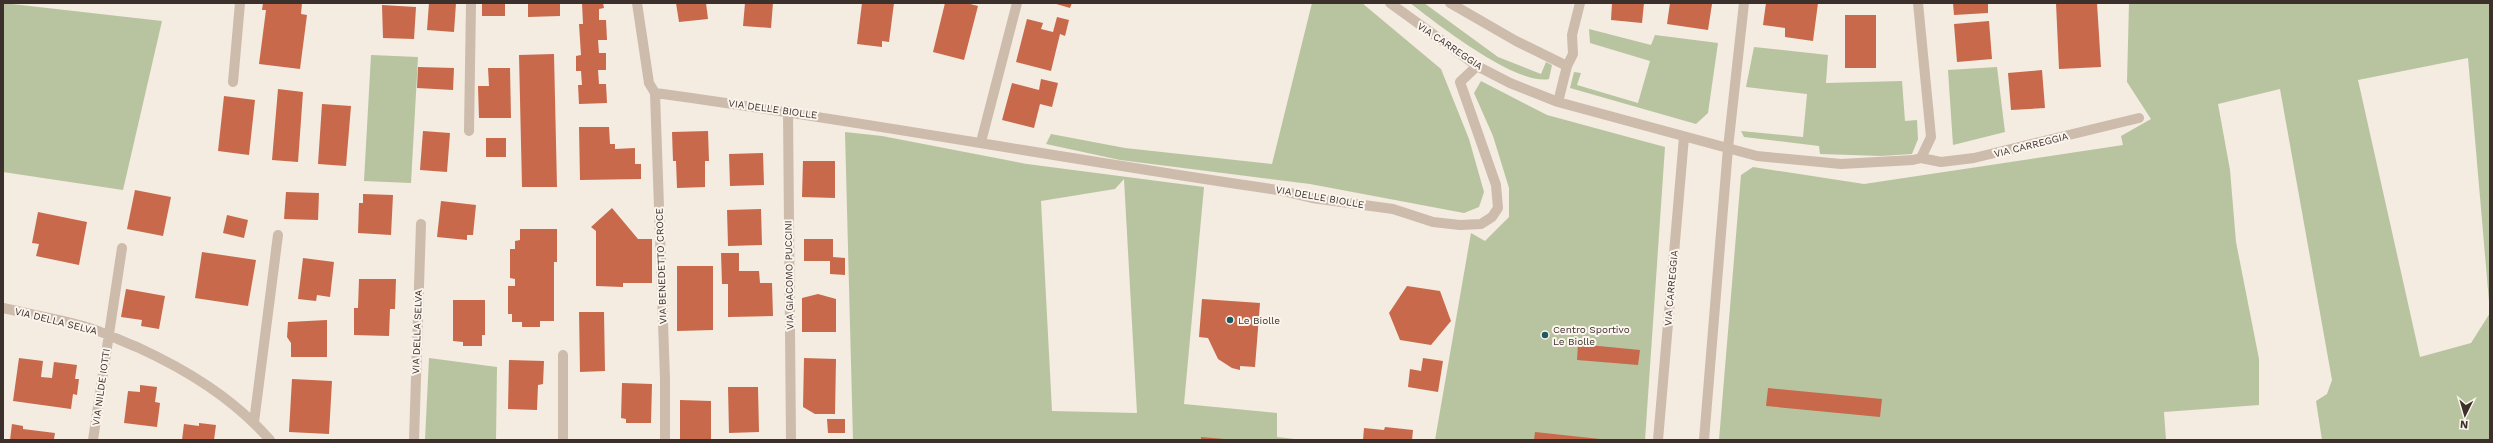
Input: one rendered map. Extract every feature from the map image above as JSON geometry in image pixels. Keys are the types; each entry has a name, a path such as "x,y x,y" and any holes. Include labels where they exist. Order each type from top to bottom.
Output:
{"street":[{"path":"233,82 240,3"},
{"path":"469,130 471,3"},
{"path":"637,3 649,83 655,93"},
{"path":"981,142 1017,3"},
{"name":"VIA CARREGGIA","path":"1390,3 1477,66 1510,83 1558,102 1757,156 1841,164 1921,158 1941,162 1974,158 2139,118"},
{"path":"1450,3 1516,41 1567,66"},
{"path":"1558,102 1567,66 1573,54 1572,35 1580,3"},
{"path":"1704,440 1728,148 1744,3"},
{"path":"1918,3 1931,137 1921,158"},
{"name":"VIA DELLE BIOLLE","path":"655,93 788,111 981,142 1058,157 1392,209 1433,222 1481,224 1492,217 1498,208 1496,185 1460,82 1477,66"},
{"name":"VIA BENEDETTO CROCE","path":"655,93 665,379 664,440"},
{"name":"VIA GIACOMO PUCCINI","path":"788,111 791,440"},
{"name":"VIA CARREGGIA","path":"1658,440 1684,136"},
{"name":"VIA DELLA SELVA","path":"414,440 421,224"},
{"path":"254,422 278,235"},
{"name":"VIA DELLA SELVA","path":"109,335 122,248"},
{"name":"VIA DELLA SELVA","path":"3,308 84,326 109,335 164,360 205,383 254,422 270,440"},
{"name":"VIA NILDE IOTTI","path":"93,440 109,335"},
{"path":"563,355 563,440"}],"green space":[{"path":"3,3 162,21 123,190 3,172"},
{"path":"1312,3 1362,3 1441,69 1469,139 1484,192 1479,207 1464,213 1310,184 1120,160 1046,144 1051,134 1125,148 1272,164"},
{"path":"1410,3 1424,3 1498,57 1541,74 1546,62 1552,65 1549,79 1535,79 1517,73 1497,63 1457,38"},
{"path":"2129,3 2490,3 2490,313 2490,440 2322,440 2316,401 2327,394 2332,380 2280,89 2218,104 2230,170 2236,242 2259,359 2259,405 2164,412 2166,440 1719,440 1741,175 1753,167 1864,184 2123,145 2121,136 2151,119 2127,82","holes":["2468,58 2490,313 2471,343 2420,357 2358,80"]},
{"path":"1589,29 1651,45 1655,35 1718,43 1708,113 1696,124 1570,88 1574,72 1581,73 1577,85 1638,103 1650,61 1590,43"},
{"path":"1754,47 1828,55 1826,83 1902,81 1905,121 1917,120 1918,139 1912,154 1881,156 1820,154 1819,146 1744,137 1741,131 1803,137 1807,94 1746,87"},
{"path":"371,55 418,57 411,183 364,181"},
{"path":"1997,67 2005,132 1953,145 1948,70"},
{"path":"1481,81 1547,115 1665,147 1645,440 1435,440 1471,233 1485,241 1509,217 1509,188 1493,136 1474,93"},
{"path":"845,132 882,136 1027,164 1204,187 1184,404 1277,413 1277,437 1304,440 853,440","holes":["1124,179 1137,413 1052,411 1041,201 1115,189"]},
{"path":"429,358 497,367 496,440 425,440"}],"building":[{"path":"263,3 302,3 301,14 307,15 300,69 259,64 266,10 262,10"},
{"path":"429,3 456,3 454,32 427,30"},
{"path":"482,3 505,3 505,16 482,16"},
{"path":"528,3 560,3 560,16 528,17"},
{"path":"582,3 603,3 604,8 599,9 599,20 606,20 607,40 598,40 599,53 606,53 606,70 598,70 599,84 606,84 607,103 579,104 578,85 582,85 581,71 576,71 576,56 581,55 579,24 583,24"},
{"path":"676,3 706,3 708,19 679,22"},
{"path":"745,3 773,3 771,28 743,26"},
{"path":"862,3 894,3 889,42 882,41 882,47 857,44"},
{"path":"945,3 966,3 978,6 964,60 933,52"},
{"path":"1053,3 1072,3 1070,8"},
{"path":"1612,3 1644,3 1642,23 1611,20"},
{"path":"1670,3 1712,4 1708,30 1667,24"},
{"path":"1766,3 1818,3 1813,41 1785,37 1785,28 1763,25"},
{"path":"1953,3 1988,3 1988,13 1954,15"},
{"path":"2056,3 2097,3 2101,67 2059,69"},
{"path":"382,5 416,7 414,39 383,38"},
{"path":"1845,15 1876,15 1876,68 1845,68"},
{"path":"1057,17 1069,20 1065,36 1060,34 1051,71 1016,62 1027,19 1043,23 1041,29 1053,32"},
{"path":"1989,21 1992,59 1957,62 1954,24"},
{"path":"554,54 557,187 522,187 519,55"},
{"path":"418,67 454,68 453,90 417,88"},
{"path":"488,68 510,68 511,118 479,118 478,86 489,86"},
{"path":"2042,70 2045,108 2011,110 2008,73"},
{"path":"1041,79 1058,83 1052,107 1040,104 1034,128 1002,120 1012,83 1039,90"},
{"path":"278,89 303,92 298,162 272,160"},
{"path":"224,96 255,100 249,155 218,151"},
{"path":"322,104 351,106 346,166 318,164"},
{"path":"579,127 609,127 610,144 615,144 615,149 635,148 635,164 641,164 641,179 580,180"},
{"path":"423,131 450,133 447,172 420,170"},
{"path":"708,131 709,161 705,161 705,187 677,188 676,161 673,161 672,132"},
{"path":"486,138 506,138 506,157 486,157"},
{"path":"763,153 764,185 730,186 729,154"},
{"path":"803,161 835,161 835,198 802,197"},
{"path":"135,190 171,197 163,236 127,229"},
{"path":"286,192 319,193 318,220 284,219"},
{"path":"363,194 393,195 391,235 358,233 359,203 363,203"},
{"path":"441,201 476,205 473,235 467,235 467,240 437,237"},
{"path":"612,208 638,239 652,239 652,283 623,283 623,287 596,286 596,231 591,227"},
{"path":"761,209 762,245 728,246 727,210"},
{"path":"38,212 87,222 79,265 36,256 39,244 32,243"},
{"path":"227,215 248,220 244,238 223,233"},
{"path":"520,229 557,229 557,262 554,262 554,321 540,321 540,327 522,327 522,322 512,322 512,314 508,314 508,286 515,286 515,279 510,278 510,249 515,249 515,241 520,240"},
{"path":"804,239 833,239 833,257 845,258 845,275 830,274 830,261 804,261"},
{"path":"202,252 256,260 248,306 195,298"},
{"path":"721,253 739,253 739,271 759,271 760,283 772,283 773,316 728,317 728,284 722,284"},
{"path":"303,258 334,262 330,297 317,295 316,301 298,299"},
{"path":"677,266 713,266 713,330 677,331"},
{"path":"359,279 396,279 395,309 390,309 389,336 354,335 354,308 358,308"},
{"path":"1407,286 1440,291 1451,321 1431,345 1400,340 1389,313"},
{"path":"126,289 165,296 159,329 141,326 142,320 121,317"},
{"path":"818,294 836,299 836,332 802,332 802,298"},
{"name":"Le Biolle","path":"1202,299 1260,303 1255,367 1240,366 1240,370 1232,368 1218,359 1208,338 1199,337"},
{"path":"453,300 485,300 485,335 482,335 482,346 463,346 463,342 453,341"},
{"path":"579,312 604,312 605,371 580,372"},
{"path":"327,320 327,357 291,357 291,343 287,337 288,322"},
{"path":"1578,344 1640,350 1638,365 1577,360"},
{"path":"19,358 43,361 41,377 52,378 54,362 77,365 75,379 79,379 77,395 73,394 71,409 13,401"},
{"path":"804,358 836,359 835,414 815,414 803,407"},
{"path":"1423,358 1443,361 1438,392 1408,387 1410,369 1421,371"},
{"path":"509,360 544,361 543,384 538,385 537,410 508,409"},
{"path":"292,379 332,381 329,434 289,432"},
{"path":"622,383 652,384 651,423 626,423 626,419 621,418"},
{"path":"140,385 157,387 155,402 160,403 157,427 124,423 128,391 140,392"},
{"path":"728,387 758,387 759,432 729,433"},
{"path":"1768,388 1882,399 1880,417 1766,406"},
{"path":"680,400 711,401 711,440 680,440"},
{"path":"827,419 845,419 845,433 828,433"},
{"path":"199,423 216,425 214,440 182,440 184,424 199,426"},
{"path":"12,424 23,426 23,429 55,433 54,439 58,440 10,440"},
{"path":"1385,427 1413,430 1412,440 1363,440 1364,428 1384,430"},
{"path":"1535,432 1600,439 1600,440 1534,440"},
{"path":"1201,437 1224,439 1201,440"}],"place":[{"name":"Le Biolle","path":"1230,320"},
{"name":"Centro Sportivo Le Biolle","path":"1545,335"}]}
